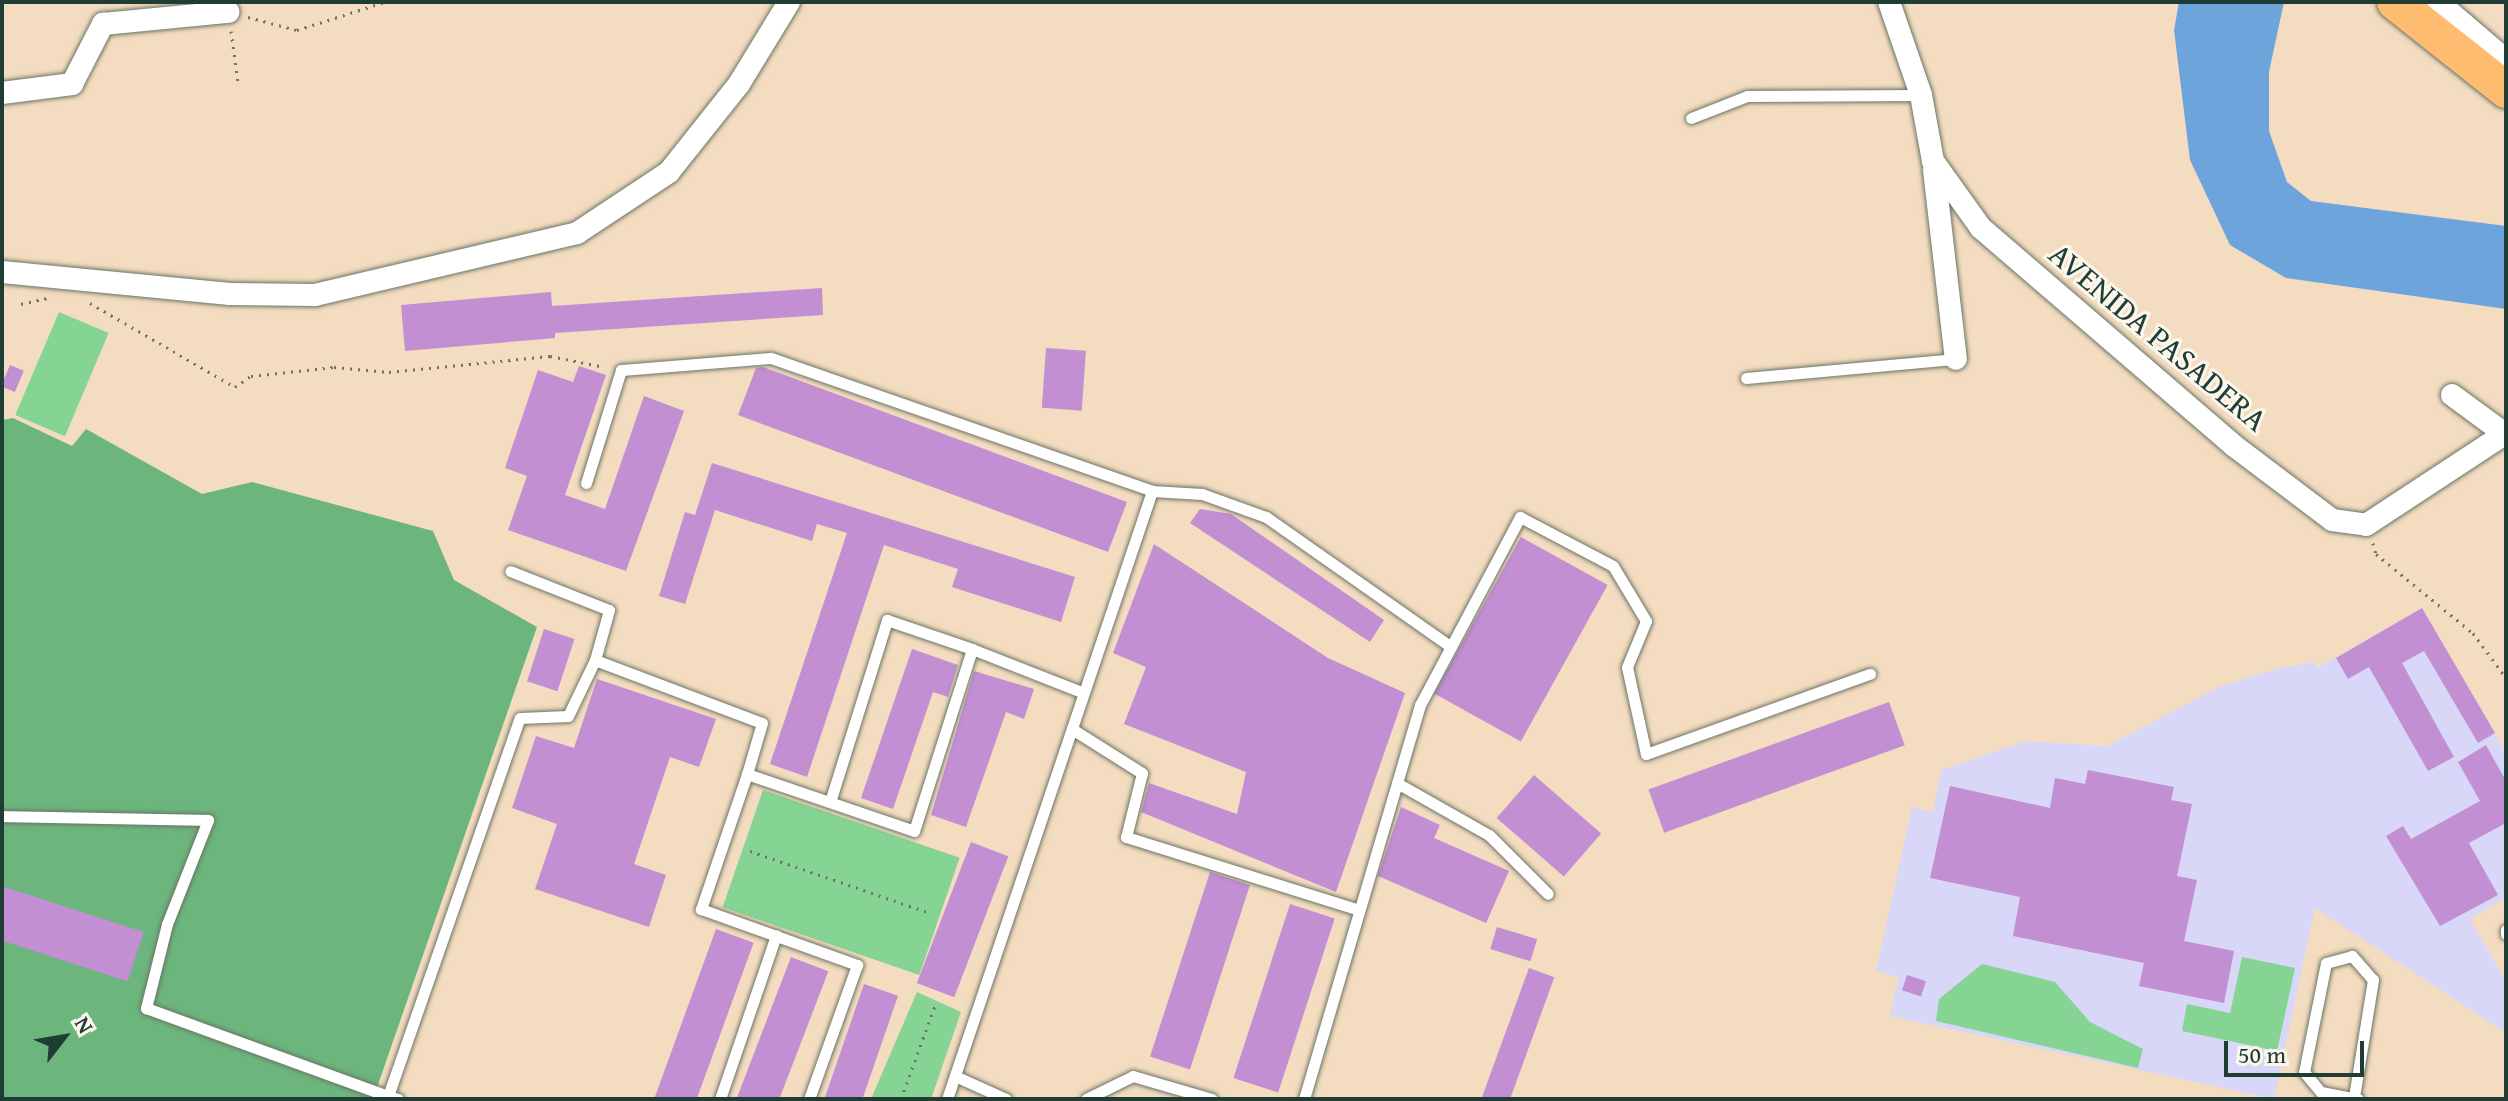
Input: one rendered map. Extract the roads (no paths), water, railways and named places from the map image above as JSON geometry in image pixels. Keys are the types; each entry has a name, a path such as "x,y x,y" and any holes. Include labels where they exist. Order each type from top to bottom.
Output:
{"main road":[{"path":"2395,2 2506,90"}],"street":[{"path":"2,272 230,294 315,295 577,233 669,172 739,84 789,2"},
{"name":"AVENIDA PASADERA","path":"1889,2 1921,95 1933,161 1981,228 2233,445 2332,520 2366,525 2505,433"},
{"path":"2438,2 2506,60"},
{"path":"2,93 72,84 103,24 228,12"},
{"path":"1933,161 1956,359"},
{"path":"2452,395 2505,433"}],"lane":[{"path":"1691,118 1747,96 1921,95"},
{"path":"586,483 621,370 771,358 1152,491 1202,494 1266,517 1451,647"},
{"path":"1746,378 1956,359"},
{"path":"947,1099 1152,491"},
{"path":"1304,1099 1420,705 1520,517 1613,566 1646,621 1627,667 1646,754 1870,674"},
{"path":"2,816 208,820 167,924 146,1008 393,1097 520,718 568,716 595,660 609,610 510,571"},
{"path":"830,802 887,620 1084,693"},
{"path":"747,774 914,831 972,649"},
{"path":"595,660 762,723 701,909 857,965 809,1099"},
{"path":"1072,729 1142,773 1126,837 1359,910"},
{"path":"1397,783 1489,835 1548,894"},
{"path":"720,1099 776,935"},
{"path":"2352,956 2373,980 2356,1098 2321,1092 2304,1072 2326,963 2352,956"},
{"path":"955,1076 1006,1099"},
{"path":"1086,1099 1133,1076 1212,1099"}],"water":[{"path":"2179,2 2284,2 2269,72 2269,131 2287,182 2311,201 2506,226 2506,309 2286,278 2230,245 2190,160 2174,30"}]}
